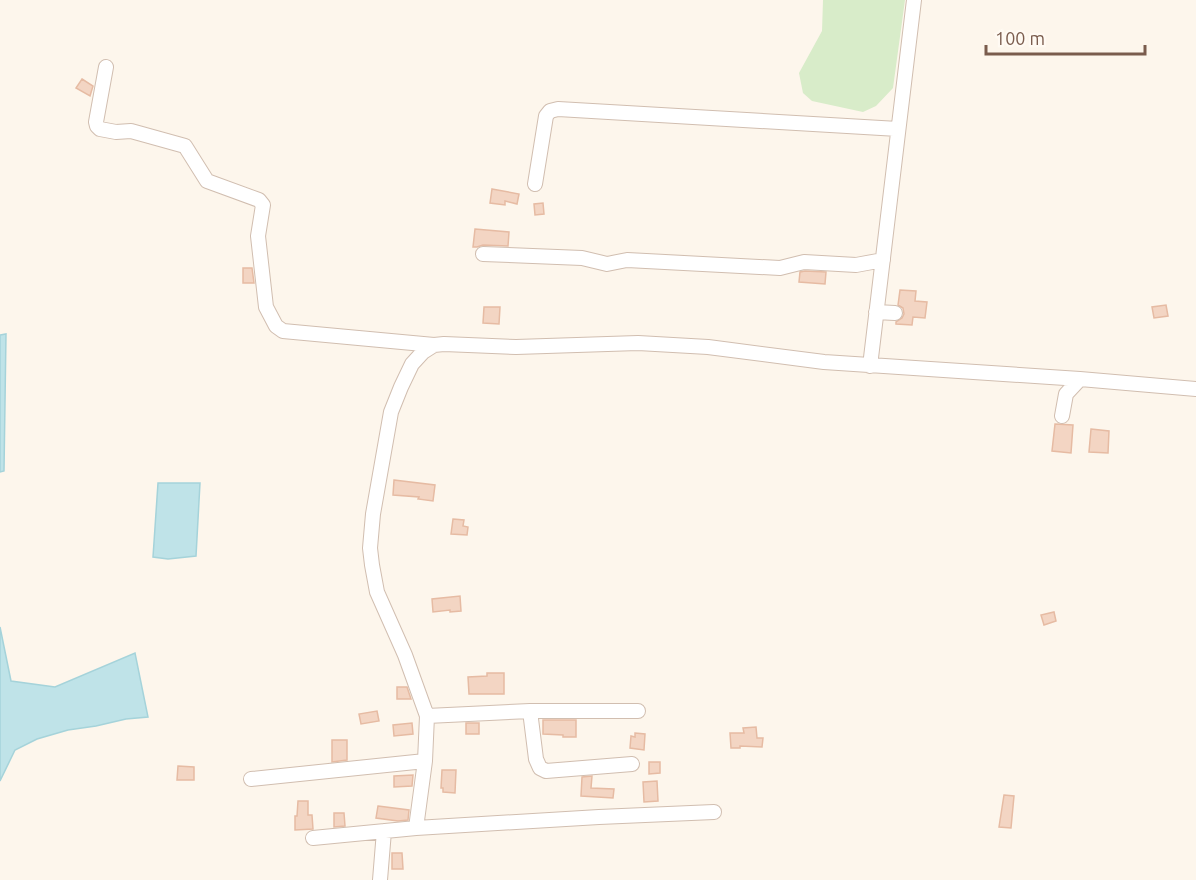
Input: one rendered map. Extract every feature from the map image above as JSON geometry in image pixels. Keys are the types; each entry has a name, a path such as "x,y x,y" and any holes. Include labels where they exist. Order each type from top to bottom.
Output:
{"street":[{"path":"870,366 914,0"},
{"path":"106,67 96,123 100,129 116,132 131,131 185,146 207,181 259,200 263,205 258,236 266,307 276,326 283,331 434,345 516,347 638,344 708,347 870,366 1080,379 1196,389"},
{"path":"535,184 546,116 550,111 558,109 898,129"},
{"path":"483,254 582,258 607,264 627,260 780,268 804,262 856,265 882,260"},
{"path":"876,312 895,313"},
{"path":"416,828 427,716 405,655 377,592 370,548 373,514 391,412 412,364 423,352 434,345"},
{"path":"1062,416 1066,394 1080,379"},
{"path":"427,716 530,711 638,711"},
{"path":"530,711 536,759 540,768 546,771 632,764"},
{"path":"251,779 424,761"},
{"path":"312,838 416,828 714,813"},
{"path":"380,880 389,843 384,831"}],"green space":[{"path":"823,0 905,0 893,88 876,106 863,112 812,101 803,93 799,73 822,31"}],"water":[{"path":"6,334 4,471 0,472 0,335"},
{"path":"158,483 200,483 196,556 168,559 153,557"},
{"path":"0,627 11,681 55,687 135,653 148,717 68,730 37,739 15,750 0,781"}],"building":[{"path":"82,79 93,86 90,96 76,88"},
{"path":"492,189 519,194 517,204 505,201 505,205 490,203"},
{"path":"543,203 544,214 535,215 534,204"},
{"path":"475,229 509,232 508,246 473,247"},
{"path":"243,268 252,268 254,283 243,283"},
{"path":"800,272 826,272 825,284 799,282"},
{"path":"900,290 916,291 915,301 927,302 925,318 913,317 912,325 896,324 904,314 903,308 898,305"},
{"path":"1166,305 1168,316 1154,318 1152,307"},
{"path":"484,307 500,307 499,324 483,323"},
{"path":"1055,424 1073,425 1071,453 1052,451"},
{"path":"1091,429 1109,431 1108,453 1089,452"},
{"path":"394,480 435,485 433,501 418,499 419,497 393,495"},
{"path":"453,519 464,520 463,526 468,527 467,535 451,534"},
{"path":"460,596 461,611 433,612 432,599"},
{"path":"1054,612 1056,621 1044,625 1041,615"},
{"path":"487,673 504,673 504,694 469,694 468,677 487,676"},
{"path":"397,687 407,687 411,699 397,699"},
{"path":"377,711 379,721 361,724 359,714"},
{"path":"543,720 576,720 576,737 543,734"},
{"path":"412,723 413,734 394,736 393,725"},
{"path":"466,723 479,723 479,734 466,734"},
{"path":"756,727 757,738 763,738 762,747 731,748 730,733 744,733 743,728"},
{"path":"635,733 645,734 644,750 630,748 631,736 635,737"},
{"path":"332,740 347,740 347,760 332,762"},
{"path":"649,762 660,762 660,773 649,774"},
{"path":"178,766 194,767 194,780 177,780"},
{"path":"442,770 456,770 455,793 443,792 441,788"},
{"path":"413,775 412,786 394,787 394,776"},
{"path":"592,776 591,788 614,789 613,798 581,796 582,777"},
{"path":"657,781 658,801 644,802 643,782"},
{"path":"1004,795 1014,796 1011,828 999,827"},
{"path":"298,801 308,801 308,815 312,815 313,829 295,830"},
{"path":"378,806 409,810 408,820 376,818"},
{"path":"334,813 344,813 345,826 334,827"},
{"path":"392,853 402,853 403,869 392,869"}]}
